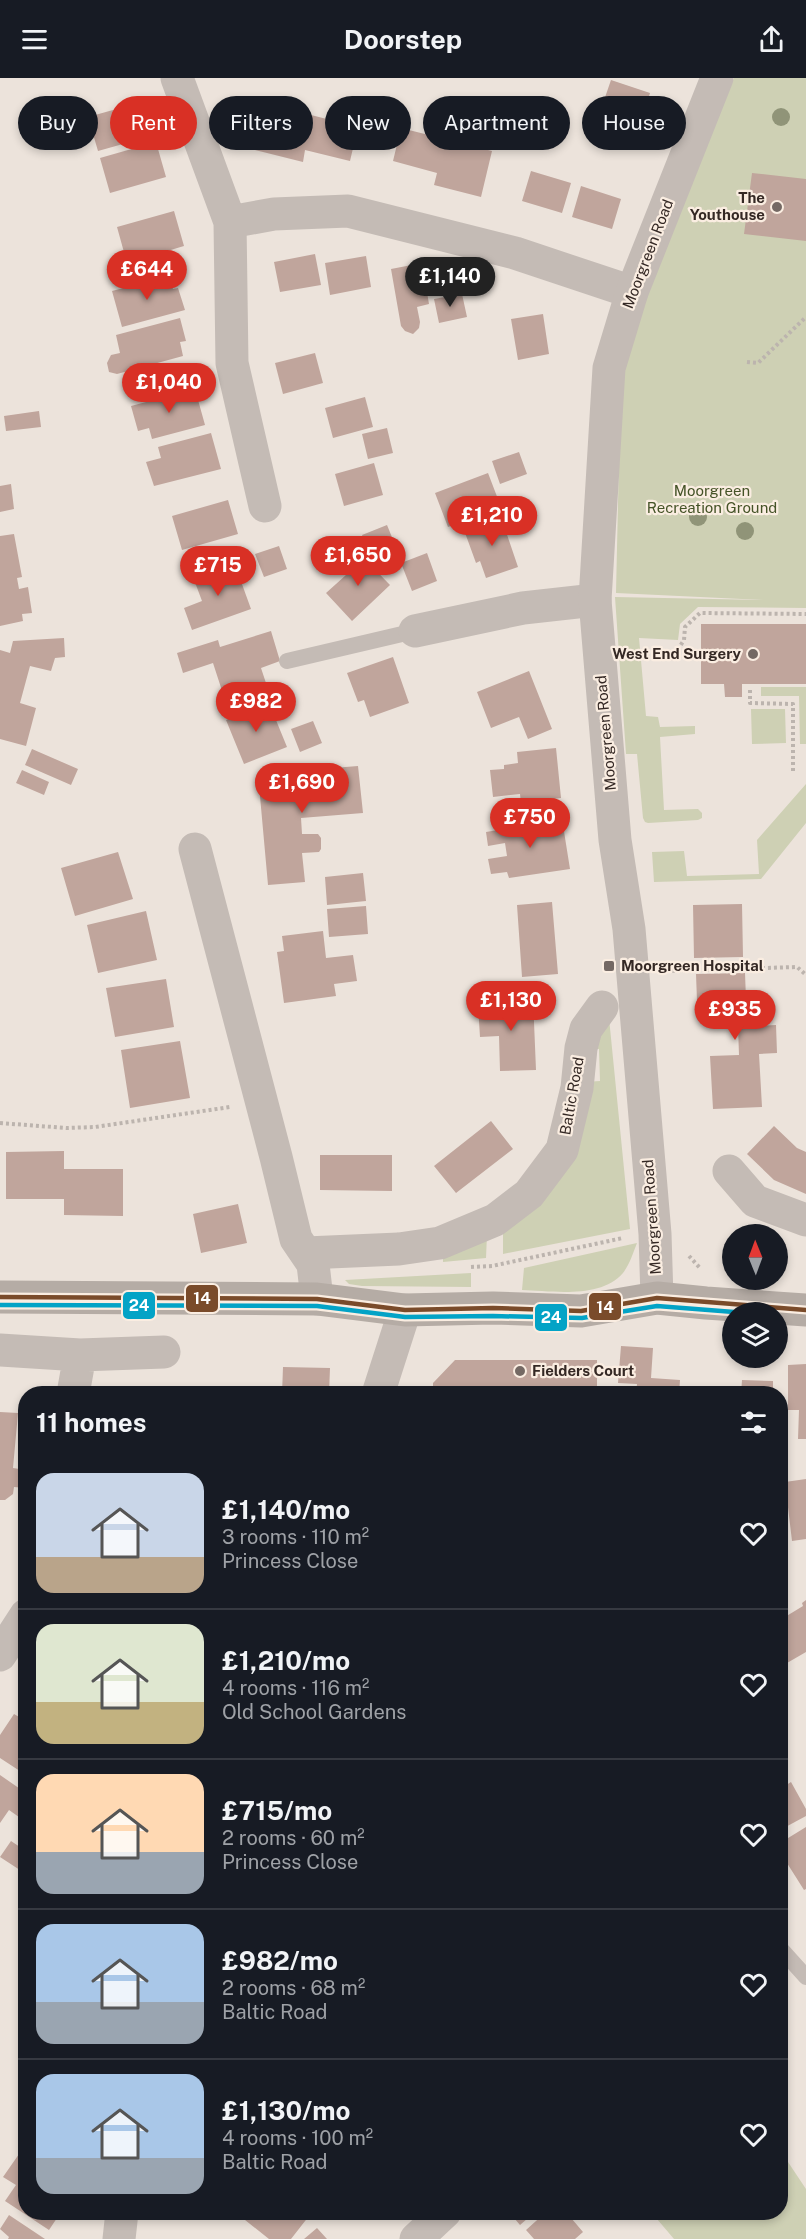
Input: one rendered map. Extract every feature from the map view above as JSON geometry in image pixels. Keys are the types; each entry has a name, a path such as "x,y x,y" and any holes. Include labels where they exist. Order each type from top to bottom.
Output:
{"main road":[{"path":"0,1297 317,1299 405,1310 493,1308 581,1311 657,1298 806,1310"}],"street":[{"path":"177,78 230,222 232,363 266,506"},
{"name":"Moorgreen Road","path":"657,1298 655,1234 629,929 615,840 595,600 609,368 632,292 717,78"},
{"path":"230,222 274,214 348,211 515,252 632,292"},
{"path":"415,631 523,608 595,600"},
{"path":"195,849 296,1239 313,1264 317,1299"},
{"name":"Baltic Road","path":"306,1253 420,1247 440,1243 495,1220 529,1194 562,1150 577,1088 581,1048 586,1029 602,1007"},
{"path":"729,1171 755,1201 806,1220"},
{"path":"381,1386 405,1310"},
{"path":"0,1350 80,1355 164,1352"},
{"path":"74,1386 80,1355"},
{"path":"0,1655 18,1627"},
{"path":"119,2239 121,2220"}],"lane":[{"path":"287,661 415,631"},
{"path":"788,1957 806,1977"}],"path":[{"path":"747,362 758,363 806,317"},
{"path":"671,660 684,640 685,627 700,613 806,614"},
{"path":"750,690 750,704 793,704 793,772"},
{"path":"655,971 797,967 806,975"},
{"path":"0,1123 66,1128 94,1127 261,1102"},
{"path":"493,1308 492,1266 495,1220"}],"green space":[{"name":"Moorgreen Recreation Ground","path":"734,78 806,78 806,608 698,607 680,624 678,640 639,638 646,716 658,717 660,727 695,726 695,734 660,737 664,810 698,809 702,813 702,818 698,820 648,823 643,818 637,754 626,754 615,597 763,600 616,593 621,369 699,155"},
{"path":"761,687 806,687 806,744 800,744 799,696 761,696"},
{"path":"751,709 785,709 786,743 752,744"},
{"path":"806,784 806,823 761,879 654,882 652,852 684,851 687,876 759,874 757,840"},
{"path":"609,1018 630,1229 503,1254 503,1225 584,1082 600,1081 599,1049 590,1049"},
{"path":"487,1234 486,1258 443,1262 443,1255"},
{"path":"637,1243 623,1273 602,1287 576,1292 522,1290 524,1268"},
{"path":"471,1273 471,1287 362,1286 349,1284 345,1280"},
{"path":"788,2162 806,2189 806,2239 674,2239 658,2220 788,2220"}],"building":[{"path":"611,80 650,93 649,96 606,96"},
{"path":"110,111 110,148 98,151 98,150 98,114"},
{"path":"313,116 325,119 325,150 353,150 350,161 305,150 313,150"},
{"path":"411,131 423,134 423,150 492,151 481,197 434,185 437,173 393,161 396,150 411,150"},
{"path":"128,150 158,150 166,177 110,193 100,158"},
{"path":"255,150 305,150 303,162"},
{"path":"531,171 571,183 562,213 522,201"},
{"name":"The Youthouse","path":"752,173 806,179 806,241 744,234"},
{"path":"581,186 621,199 612,229 572,217"},
{"path":"174,211 184,246 127,263 117,227"},
{"path":"315,254 321,285 280,292 274,262"},
{"path":"366,256 371,287 330,295 325,263"},
{"path":"422,263 429,304 417,307 420,322 419,328 413,334 405,331 401,326 391,269"},
{"path":"169,276 173,289 178,288 185,310 122,327 112,291"},
{"path":"462,294 467,317 439,323 434,299"},
{"path":"543,314 549,354 518,360 511,319"},
{"path":"180,318 186,341 180,342 183,356 117,374 109,372 107,363 111,355 120,353 116,335"},
{"path":"315,353 323,383 283,394 275,363"},
{"path":"195,389 205,425 152,439 149,428 138,431 131,406"},
{"path":"365,397 373,427 333,438 325,408"},
{"path":"39,411 41,427 6,431 4,416"},
{"path":"387,428 393,453 368,459 362,434"},
{"path":"211,433 221,469 154,486 146,462 161,458 158,447"},
{"path":"519,452 527,474 500,484 492,461"},
{"path":"374,463 383,495 344,506 335,474"},
{"path":"488,473 501,507 448,527 435,493"},
{"path":"11,484 14,509 0,512 0,486"},
{"path":"228,500 238,534 182,550 172,516"},
{"path":"501,517 518,567 486,578 480,561 476,563 464,530"},
{"path":"387,525 398,552 373,562 362,535"},
{"path":"14,534 22,577 17,578 19,589 28,587 32,613 22,614 23,621 0,626 0,536"},
{"path":"279,546 287,569 264,577 255,554"},
{"path":"359,553 390,585 352,621 326,593 346,575 341,570"},
{"path":"427,553 437,581 412,591 401,563"},
{"path":"234,562 251,609 192,630 184,608 202,601 193,577"},
{"name":"West End Surgery","path":"701,624 806,624 806,684 742,684 742,697 725,697 724,684 701,684"},
{"path":"271,631 280,661 261,668 268,689 226,703 213,663 183,673 177,653 218,640 220,647"},
{"path":"64,638 65,657 55,658 51,671 30,666 20,703 36,708 26,746 0,739 0,650 10,653 13,641"},
{"path":"393,657 409,703 370,717 364,700 358,702 347,673"},
{"path":"529,671 552,729 528,739 519,717 491,728 477,692"},
{"path":"269,703 287,747 244,764 226,720"},
{"path":"313,721 322,743 300,752 291,729"},
{"path":"556,748 561,798 521,803 520,794 493,797 490,770 504,769 504,765 518,763 517,752"},
{"path":"32,749 78,769 71,785 25,765"},
{"path":"358,766 363,813 301,818 302,834 318,834 321,838 319,852 302,853 305,882 268,885 258,774"},
{"path":"22,770 49,782 44,795 16,783"},
{"path":"562,819 570,869 509,878 507,872 491,874 488,859 507,856 505,843 488,846 486,832"},
{"path":"118,852 133,899 75,916 61,868"},
{"path":"363,873 366,901 327,905 325,877"},
{"path":"552,902 558,974 522,977 517,905"},
{"path":"742,904 743,957 694,958 693,905"},
{"path":"366,906 368,934 329,937 327,909"},
{"path":"146,911 157,960 98,973 87,925"},
{"path":"323,931 326,958 353,955 357,981 334,984 336,996 284,1003 277,952 284,951 282,936"},
{"path":"745,973 746,999 753,999 754,1026 776,1025 777,1053 759,1054 762,1107 713,1109 710,1056 739,1055 738,1027 706,1027 705,1001 697,1001 696,974"},
{"path":"166,979 174,1027 115,1037 106,988"},
{"path":"533,998 536,1070 500,1071 499,1036 480,1037 478,1005 495,1004 495,1000"},
{"path":"180,1041 190,1098 130,1108 121,1050"},
{"path":"491,1121 513,1149 456,1193 434,1166"},
{"path":"774,1126 797,1148 806,1152 806,1194 774,1180 747,1154"},
{"path":"64,1151 64,1169 123,1169 123,1216 64,1215 64,1199 6,1199 6,1152"},
{"path":"320,1155 392,1155 392,1191 320,1190"},
{"path":"238,1204 247,1243 201,1253 193,1214"},
{"path":"621,1346 653,1348 651,1378 680,1380 680,1386 637,1386 637,1384 618,1383"},
{"name":"Fielders Court","path":"455,1360 597,1360 597,1386 433,1386 433,1383"},
{"path":"806,1364 806,1439 798,1439 799,1410 788,1410 788,1365"},
{"path":"283,1367 330,1368 329,1386 282,1386"},
{"path":"742,1380 773,1381 773,1386 742,1386"},
{"path":"0,1412 18,1413 13,1468 18,1469 18,1487 14,1487 13,1494 5,1500 0,1500"},
{"path":"806,1479 806,1539 792,1541 788,1482"},
{"path":"806,1600 806,1652 788,1662 788,1615 803,1606 802,1603"},
{"path":"14,1714 18,1716 18,1770 0,1758 0,1735"},
{"path":"0,1775 18,1787 18,1816 9,1810 0,1823"},
{"path":"791,1782 806,1809 806,1816 788,1826 788,1784"},
{"path":"806,1827 806,1889 804,1890 788,1865 788,1838"},
{"path":"11,1841 18,1846 18,1869 0,1857"},
{"path":"18,2155 18,2210 5,2201 16,2185 3,2177"},
{"path":"9,2215 45,2239 8,2239 9,2237 0,2229"},
{"path":"34,2220 56,2220 49,2230"},
{"path":"245,2220 306,2220 291,2239 269,2239"},
{"path":"516,2220 526,2220 520,2225"},
{"path":"537,2220 573,2220 583,2232 575,2239 534,2239 526,2230"},
{"path":"317,2228 327,2239 304,2239"}],"transit line":[{"name":"14","path":"0,1297 317,1299 405,1310 493,1308 581,1311 657,1298 806,1310"},
{"name":"24","path":"0,1305 317,1306 405,1317 582,1318 657,1306 722,1311"}],"place":[{"name":"The Youthouse","path":"777,207"},
{"name":"West End Surgery","path":"753,654"},
{"name":"Moorgreen Hospital","path":"609,966"},
{"name":"Fielders Court","path":"520,1371"}]}
